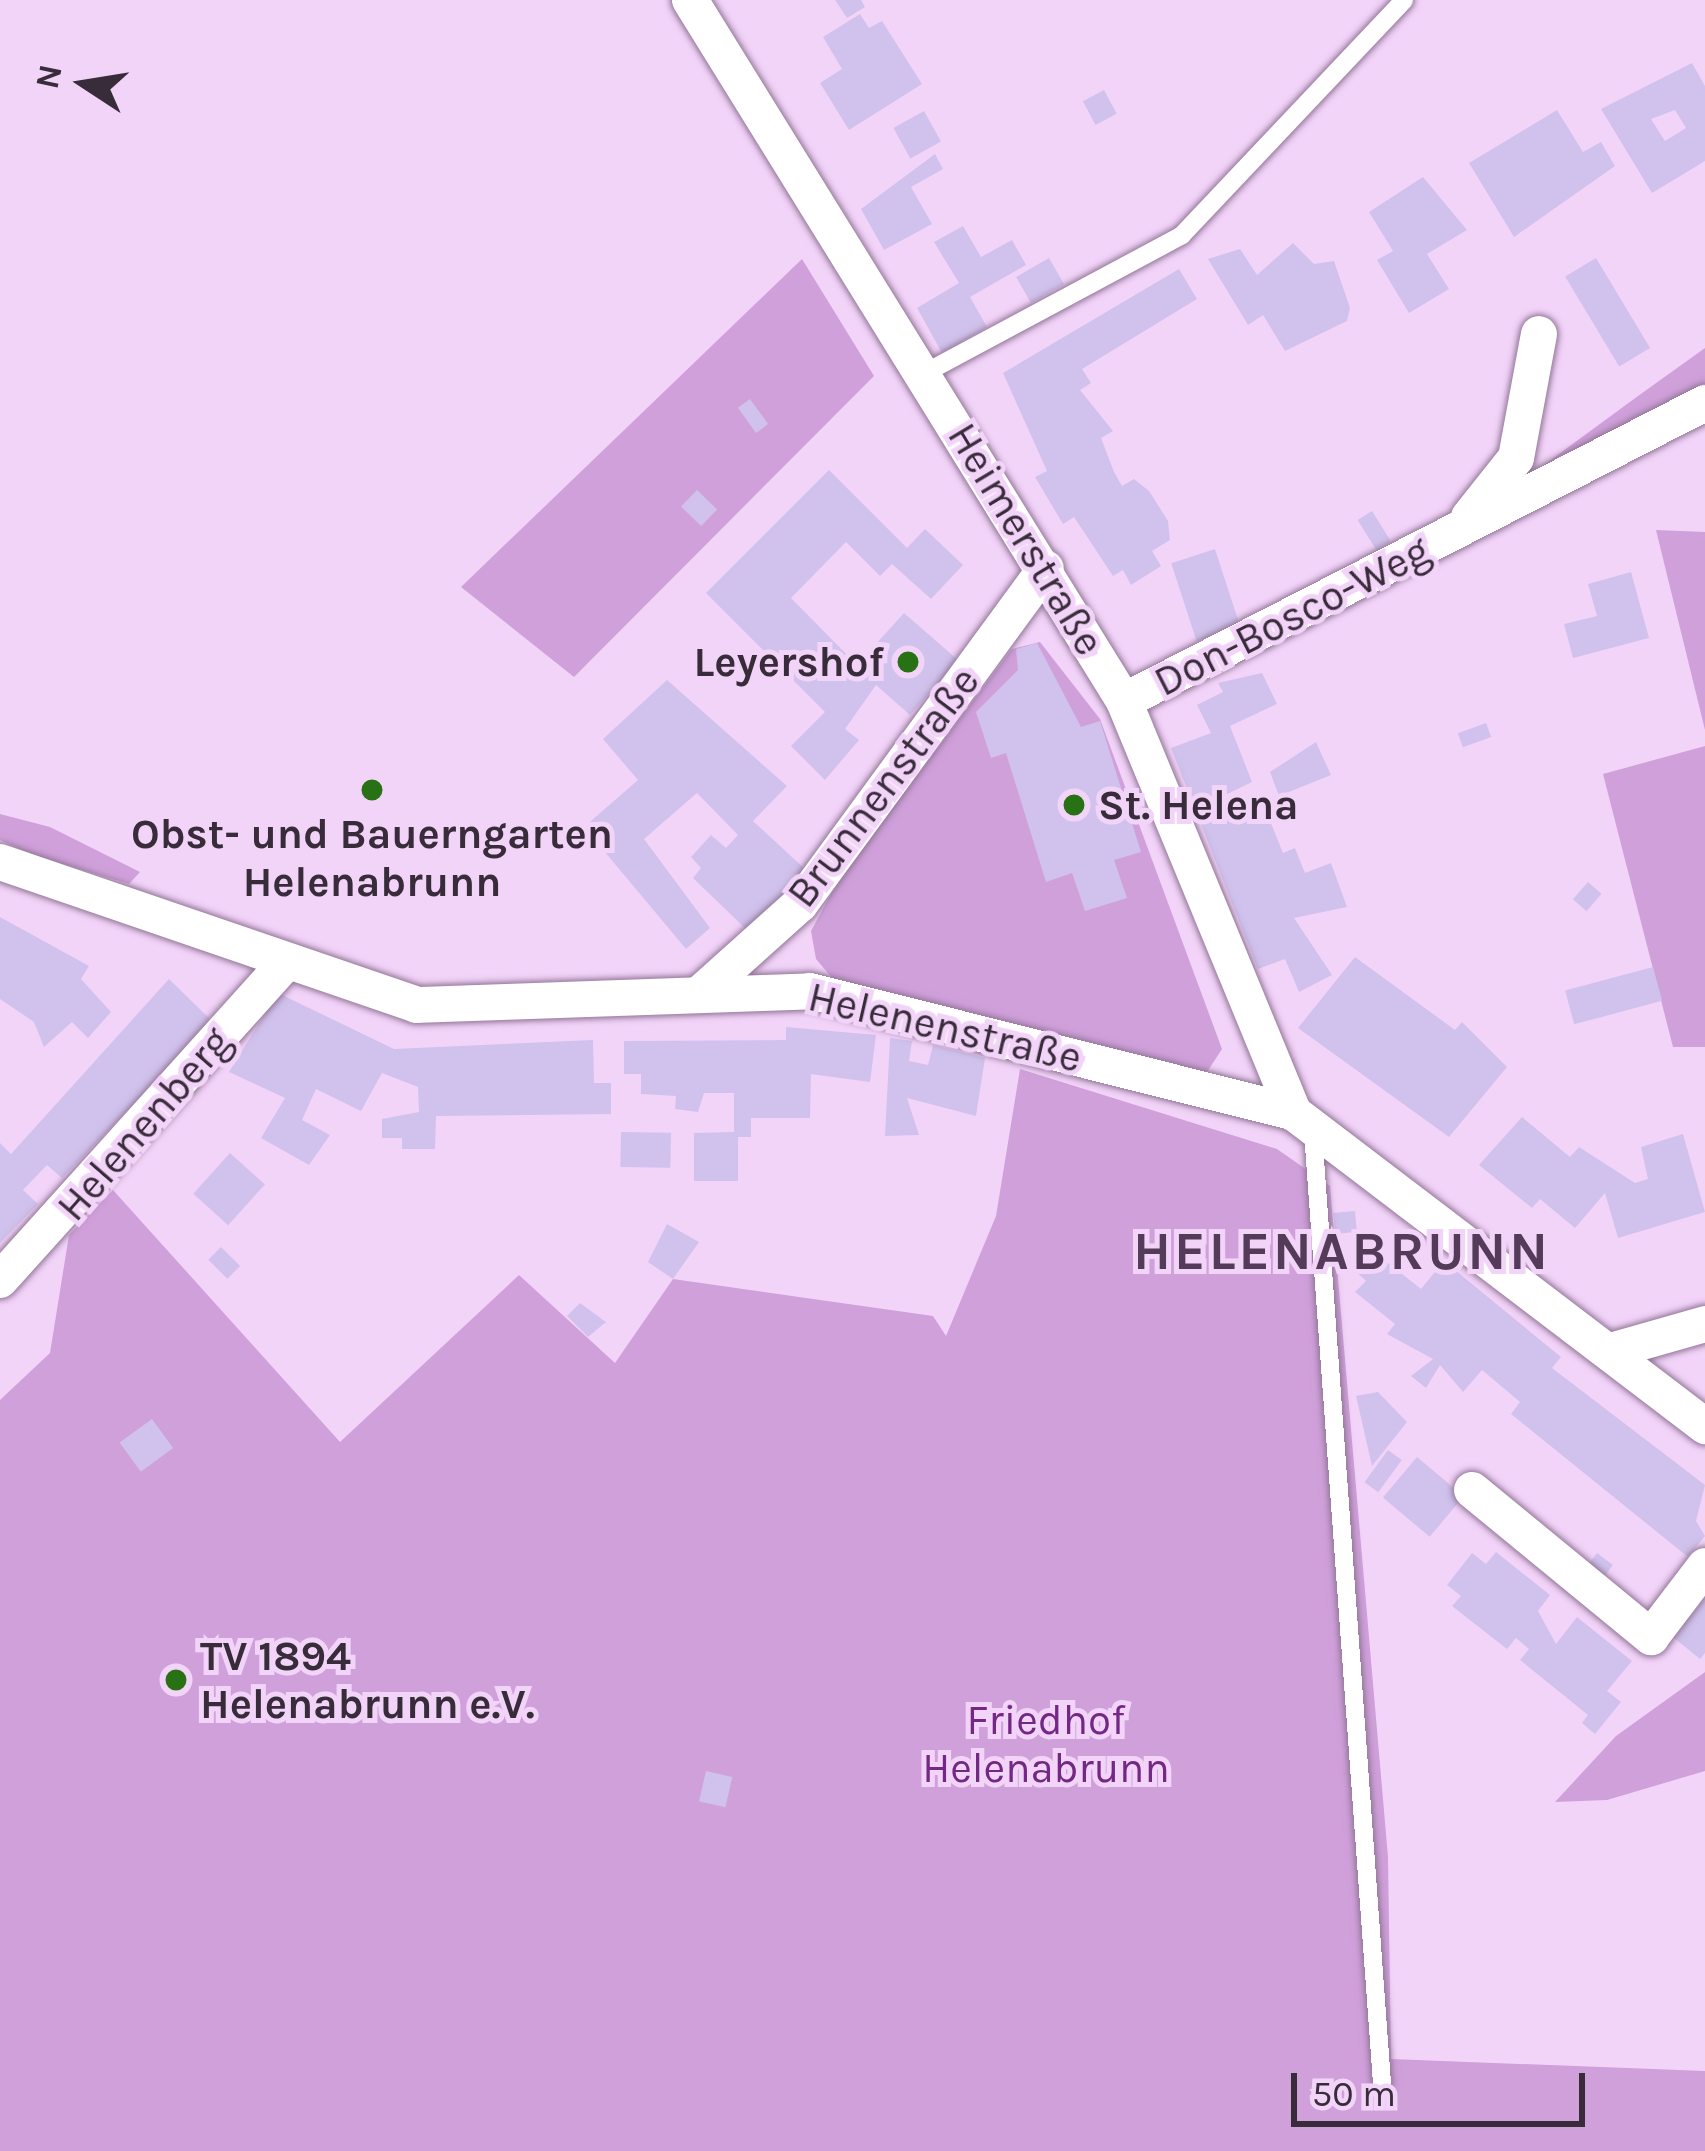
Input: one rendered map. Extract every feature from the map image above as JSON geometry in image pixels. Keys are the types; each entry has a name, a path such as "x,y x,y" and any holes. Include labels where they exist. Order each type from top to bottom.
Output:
{"street":[{"name":"Heimerstraße","path":"689,0 1046,568 1124,701 1304,1123"},
{"name":"Don-Bosco-Weg","path":"1459,529 1516,458 1539,334"},
{"name":"Don-Bosco-Weg","path":"1124,701 1705,403"},
{"name":"Brunnenstraße","path":"703,991 800,904 1046,568"},
{"name":"Helenenstraße","path":"0,862 284,965 417,1005 703,991 810,991 1304,1123 1614,1350 1705,1426"},
{"name":"Helenenberg","path":"0,1280 284,965"},
{"path":"1614,1350 1705,1324"},
{"path":"1472,1490 1652,1636 1705,1566"}],"lane":[{"path":"925,374 1182,235 1404,0"},
{"path":"1304,1123 1382,2084"}],"green space":[{"path":"802,259 874,376 574,677 461,587"},
{"path":"1705,348 1705,387 1533,473 1638,396"},
{"path":"1656,530 1705,532 1705,730"},
{"path":"1040,642 1100,719 1222,1049 1207,1072 833,979 816,959 811,931 838,881 1012,649"},
{"path":"1705,746 1705,1047 1673,1047 1603,774"},
{"path":"0,814 50,827 140,872 129,884 33,855 0,840"},
{"name":"Friedhof Helenabrunn","path":"1020,1069 1277,1149 1330,1186 1388,1857 1391,2059 1705,2071 1705,2151 0,2151 0,1400 50,1353 69,1235 113,1190 340,1442 519,1275 615,1363 673,1279 933,1316 946,1336 996,1216"},
{"path":"1705,1672 1705,1771 1607,1800 1555,1802 1616,1736"}],"building":[{"path":"835,0 861,0 865,7 847,18"},
{"path":"860,14 869,28 882,21 922,84 849,130 820,83 842,69 823,37"},
{"path":"1692,63 1705,86 1705,161 1652,193 1601,109","holes":["1675,110 1686,128 1665,141 1651,119"]},
{"path":"1104,90 1117,114 1095,125 1083,101"},
{"path":"1557,110 1583,152 1601,142 1615,166 1514,237 1469,163"},
{"path":"924,111 941,142 910,159 893,128"},
{"path":"935,154 943,169 911,187 932,224 884,250 861,209"},
{"path":"1423,177 1467,230 1427,254 1449,289 1409,313 1377,260 1393,251 1369,212"},
{"path":"963,226 981,257 1012,240 1026,265 970,297 987,327 942,353 917,308 959,283 934,242"},
{"path":"1293,243 1314,264 1334,261 1350,308 1347,321 1285,351 1263,315 1248,325 1208,259 1240,249 1257,275"},
{"path":"1049,258 1064,284 1031,303 1016,277"},
{"path":"1596,258 1650,348 1619,367 1565,277"},
{"path":"1179,269 1197,299 1082,369 1091,383 1080,390 1113,431 1101,438 1114,472 1122,486 1134,479 1149,491 1168,521 1170,540 1152,551 1161,566 1131,585 1123,570 1113,576 1074,517 1063,524 1035,477 1047,471 1003,373"},
{"path":"750,399 768,424 756,433 738,408"},
{"path":"829,470 907,548 925,529 963,565 931,599 892,564 880,576 846,542 791,598 857,665 904,613 958,660 910,715 876,685 845,729 859,740 825,780 791,746 825,712 706,593"},
{"path":"697,490 717,509 701,526 681,507"},
{"path":"1372,511 1391,542 1377,551 1358,520"},
{"path":"1215,549 1240,627 1197,641 1171,563"},
{"path":"1631,572 1649,638 1573,658 1564,624 1597,616 1588,584"},
{"name":"St. Helena","path":"1037,643 1081,727 1100,721 1141,852 1114,860 1127,898 1085,911 1072,873 1046,882 1006,753 991,758 976,712 1018,670 1016,649"},
{"path":"1262,673 1277,704 1230,726 1252,782 1215,800 1222,816 1262,801 1283,853 1295,848 1305,873 1331,863 1347,907 1294,918 1332,975 1299,992 1285,959 1258,969 1171,748 1211,733 1197,705 1223,692 1218,683"},
{"path":"667,680 787,786 753,821 806,870 749,932 693,878 701,868 691,857 711,835 726,848 738,835 697,793 644,839 710,928 686,949 584,827 638,780 603,739"},
{"path":"1486,723 1491,737 1463,747 1458,733"},
{"path":"1316,742 1331,775 1279,796 1270,772"},
{"path":"1588,882 1602,894 1586,911 1573,899"},
{"path":"0,917 89,966 81,979 111,1012 88,1038 72,1022 44,1047 34,1022 0,999"},
{"path":"1355,957 1455,1030 1462,1022 1507,1067 1449,1137 1298,1028"},
{"path":"1653,967 1662,1001 1574,1024 1565,991"},
{"path":"169,979 213,1022 62,1178 47,1165 23,1190 38,1204 0,1243 0,1143 11,1154"},
{"path":"278,993 394,1049 593,1040 594,1083 611,1083 611,1114 436,1116 435,1149 402,1149 402,1138 382,1138 382,1119 419,1112 418,1087 382,1073 361,1111 316,1089 302,1120 330,1135 309,1165 261,1138 285,1098 229,1072"},
{"path":"786,1027 876,1035 870,1082 811,1074 810,1118 751,1118 751,1137 738,1137 738,1181 694,1181 694,1133 734,1132 734,1093 704,1093 698,1112 675,1109 676,1096 641,1094 641,1074 624,1074 624,1041 786,1040"},
{"path":"890,1038 912,1041 909,1061 928,1065 933,1045 985,1058 976,1116 907,1098 919,1135 885,1136"},
{"path":"1522,1117 1570,1157 1579,1147 1635,1183 1648,1179 1641,1147 1683,1134 1705,1212 1618,1238 1605,1193 1575,1228 1540,1199 1532,1208 1479,1165"},
{"path":"621,1132 671,1133 670,1168 620,1167"},
{"path":"230,1153 265,1184 228,1225 193,1194"},
{"path":"1355,1211 1357,1232 1335,1234 1333,1213"},
{"path":"667,1224 699,1242 673,1279 648,1262"},
{"path":"221,1247 240,1266 227,1279 208,1260"},
{"path":"1372,1250 1421,1289 1444,1261 1561,1357 1552,1368 1705,1485 1696,1521 1705,1536 1688,1557 1511,1414 1520,1402 1482,1370 1463,1392 1440,1365 1426,1388 1411,1376 1433,1359 1387,1334 1395,1324 1355,1292 1366,1281 1355,1271"},
{"path":"580,1303 606,1322 588,1337 567,1316"},
{"path":"1378,1392 1407,1422 1372,1466 1356,1396"},
{"path":"152,1419 173,1448 141,1472 120,1443"},
{"path":"1388,1450 1402,1460 1378,1492 1364,1482"},
{"path":"1417,1457 1464,1496 1430,1537 1383,1498"},
{"path":"1496,1552 1550,1595 1538,1611 1556,1644 1577,1617 1632,1661 1607,1691 1621,1702 1595,1734 1582,1723 1588,1715 1520,1660 1529,1649 1516,1638 1507,1649 1452,1606 1461,1596 1447,1585 1472,1553 1486,1564"},
{"path":"1597,1553 1613,1565 1603,1578 1587,1566"},
{"path":"1705,1598 1705,1653 1700,1659 1673,1637"},
{"path":"706,1771 732,1777 725,1807 699,1801"}],"place":[{"name":"Leyershof","path":"908,662"},
{"name":"Obst- und Bauerngarten Helenabrunn","path":"372,790"},
{"name":"St. Helena","path":"1074,805"},
{"name":"TV 1894 Helenabrunn e.V.","path":"176,1680"}],"district":[{"name":"HELENABRUNN","path":"1342,1251"}]}
